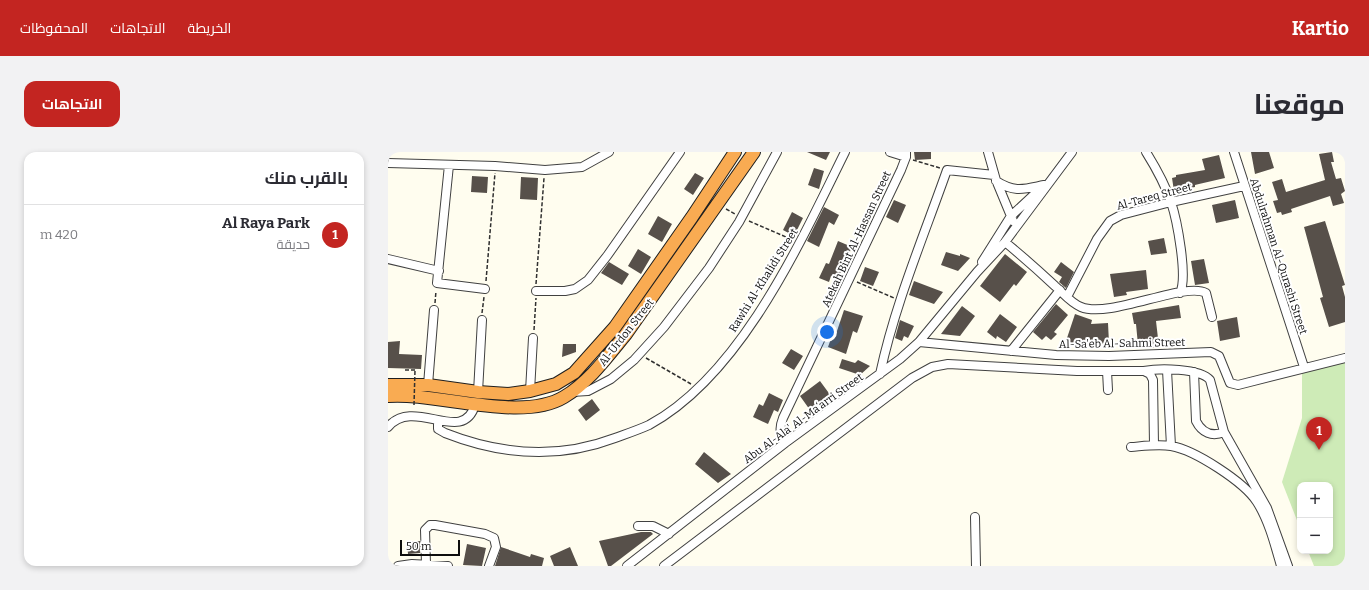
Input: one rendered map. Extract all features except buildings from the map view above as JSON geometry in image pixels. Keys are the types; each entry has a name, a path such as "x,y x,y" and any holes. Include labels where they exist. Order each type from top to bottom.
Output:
{"highway":[{"name":"Al-Urdon Street","path":"388,385 428,385 478,392 508,394 530,391 556,384 574,373 615,327 692,217 735,152"},
{"name":"Al-Urdon Street","path":"388,396 422,397 475,405 535,406 562,398 571,392 605,361 626,334 704,226 754,152"},
{"path":"692,217 704,226"}],"street":[{"path":"388,163 495,166 545,170 582,167 610,152"},
{"path":"536,291 565,291 575,289 588,280 607,256 680,152"},
{"path":"571,392 588,391 600,386 621,372 664,327 709,268 741,218 777,152"},
{"name":"Rawhi Al-Khalidi Street","path":"438,421 438,428 445,433 499,450 554,452 573,450 610,440 648,425 698,388 721,363 750,326 800,244 845,152"},
{"path":"890,152 906,155"},
{"path":"988,152 995,178 1016,227"},
{"name":"Abu Al-Ala' Al-Maʻarri Street","path":"977,272 1011,216 1045,186 1072,152"},
{"path":"1146,152 1159,172 1171,202 1183,268 1183,285 1180,293"},
{"name":"Abdulrahman Al-Qurashi Street","path":"1234,152 1304,367"},
{"name":"Atekah Bint Al-Hassan Street","path":"785,443 780,434 780,427 783,418 906,155"},
{"path":"449,165 437,283 485,289"},
{"path":"880,374 888,339 900,300 947,170 995,178 1006,188 1017,190 1045,186"},
{"name":"Abu Al-Ala' Al-Maʻarri Street","path":"627,566 785,443 880,374 919,342 977,272 1005,242 1042,194 1045,186"},
{"name":"Al-Tareq Street","path":"1067,297 1097,239 1110,221 1121,215 1244,186"},
{"path":"1005,242 1067,297 1081,307 1095,309 1180,293 1199,291 1206,293 1212,317"},
{"path":"388,259 439,271"},
{"path":"1011,351 1060,290"},
{"path":"428,385 434,310"},
{"path":"478,392 482,320"},
{"path":"530,391 533,338"},
{"name":"Al-Sa'eb Al-Sahmi Street","path":"919,342 1056,355 1109,356 1211,352 1219,356 1230,383 1238,385 1304,367"},
{"path":"1304,367 1345,358"},
{"path":"664,566 912,378 926,369 940,365 956,364 1107,371 1167,370 1194,372 1205,375 1212,384 1224,432 1267,508 1288,566"},
{"path":"1167,370 1171,446"},
{"path":"1107,371 1108,390"},
{"path":"1144,371 1150,374 1153,380 1154,445"},
{"path":"1194,372 1196,421 1207,433 1218,434 1224,432"},
{"path":"388,427 397,418 406,416 419,416 438,421 450,422 468,419 475,405"},
{"path":"1131,447 1154,445 1171,446 1215,466 1246,489 1262,511 1281,566"},
{"path":"975,517 976,566"},
{"path":"426,564 426,530 430,525 435,524 485,534 494,538 496,547 489,566"},
{"path":"638,526 653,526 669,534"},
{"path":"398,566 426,564 448,566"}],"path":[{"path":"906,155 947,170"},
{"path":"482,320 495,166"},
{"path":"533,338 545,170"},
{"path":"718,204 741,218 800,244"},
{"path":"849,279 900,300"},
{"path":"434,310 437,283"},
{"path":"639,354 698,388"},
{"path":"404,370 415,370 414,405"}],"green space":[{"path":"1345,359 1345,566 1314,566 1309,554 1333,554 1333,482 1297,482 1297,520 1282,482 1302,418 1302,370"}],"place":[{"name":"Al Raya Park","path":"1319,450"}]}
